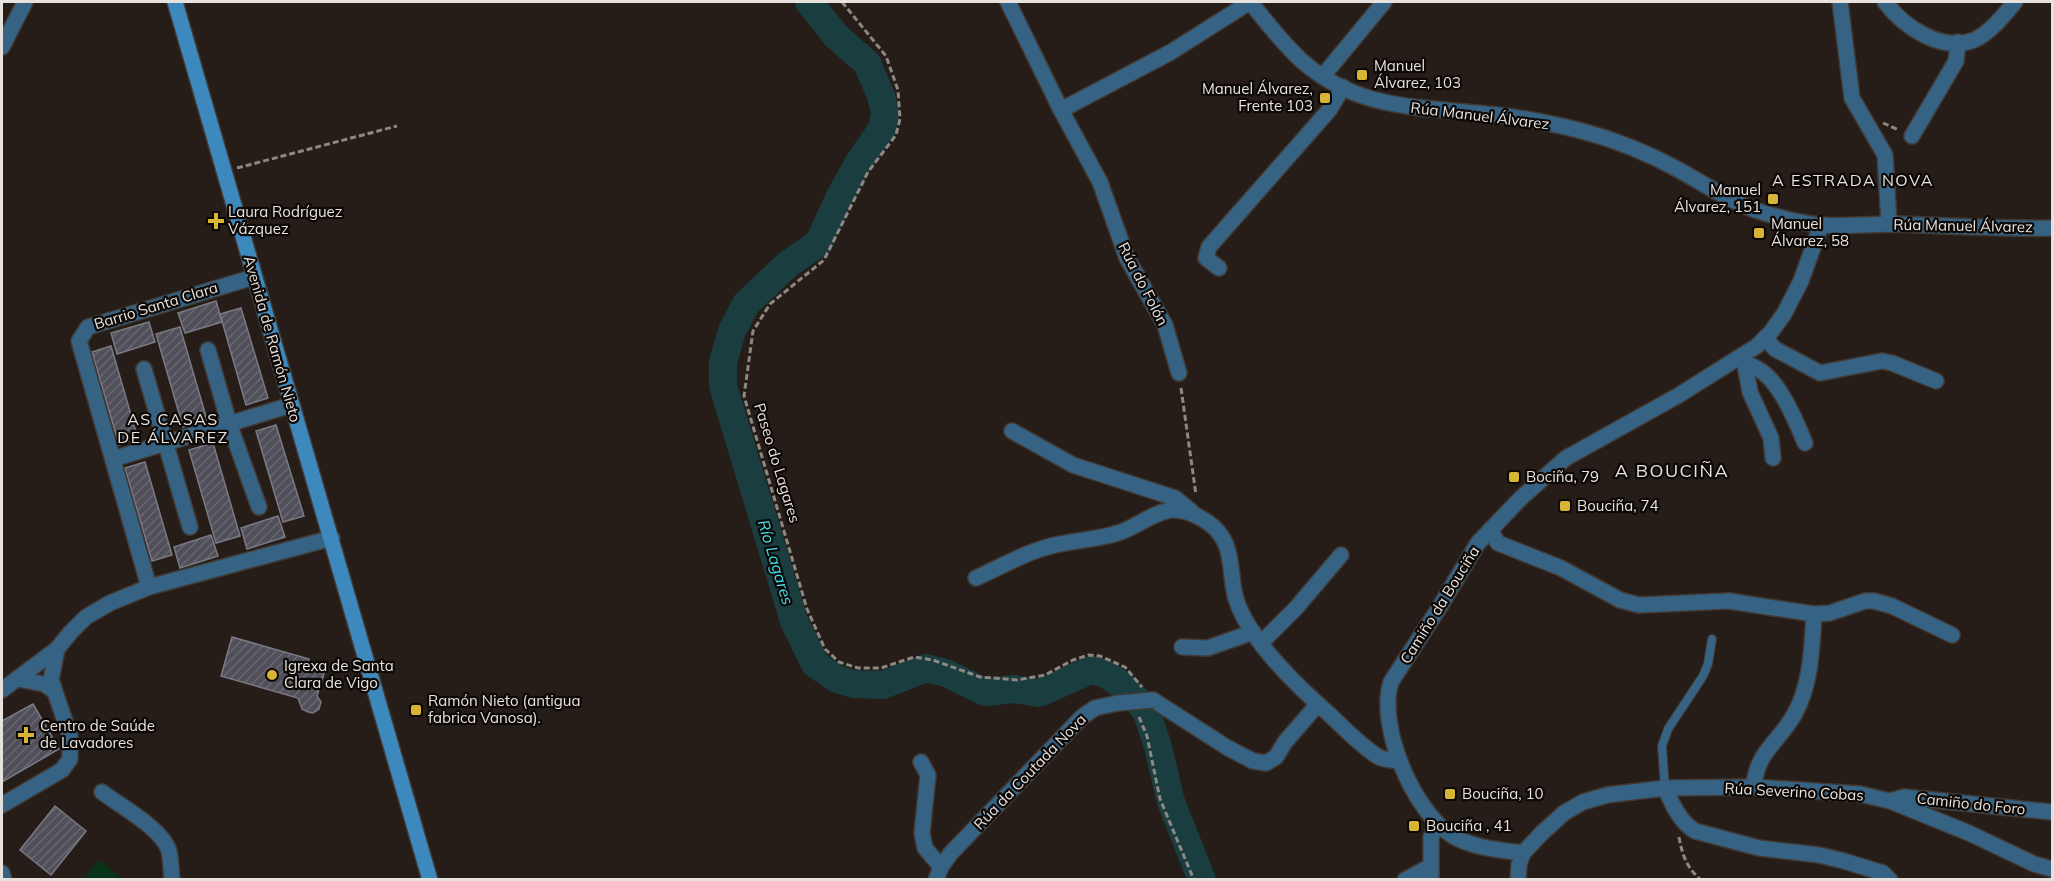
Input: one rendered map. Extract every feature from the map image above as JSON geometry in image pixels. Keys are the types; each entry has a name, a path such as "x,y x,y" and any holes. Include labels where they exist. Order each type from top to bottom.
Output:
{"main road":[{"name":"Avenida de Ramón Nieto","path":"175,2 430,879"}],"street":[{"path":"2,47 23,2"},
{"name":"Rúa do Folón","path":"1008,2 1061,110 1100,182 1127,258 1165,325 1179,373"},
{"path":"1061,110 1171,52 1250,2"},
{"name":"Rúa Manuel Álvarez","path":"1250,2 1301,60 1343,87 1383,103 1496,115 1584,131 1631,147 1677,169 1721,195 1755,210 1789,220 1821,225 1889,224 2052,228"},
{"path":"1323,76 1384,2"},
{"path":"1840,2 1852,98 1885,155 1889,224"},
{"path":"1885,2 1907,25 1941,41 1958,42 1974,40 1991,28 2014,2"},
{"path":"1912,136 1956,61 1958,42"},
{"path":"1218,268 1206,258 1209,247 1330,109 1343,87"},
{"name":"Camiño da Bouciña","path":"1523,853 1470,844 1437,824 1404,774 1399,760 1388,711 1387,694 1391,682 1478,543 1521,498 1566,458 1744,359 1765,338 1784,314 1801,280 1821,225"},
{"name":"Barrio Santa Clara","path":"149,587 79,341 88,327 254,276"},
{"path":"1765,338 1775,349 1820,373 1882,361 1936,381"},
{"path":"208,350 229,423 259,507"},
{"path":"1744,359 1766,374 1772,382 1793,414 1806,443"},
{"path":"1744,359 1750,392 1771,438 1773,458"},
{"path":"144,369 190,527"},
{"path":"113,459 291,405"},
{"path":"1012,431 1073,465 1174,498 1212,525 1222,536 1227,549 1236,600 1257,637 1279,665 1318,704 1378,757 1399,760"},
{"path":"976,578 1037,550 1118,534 1170,510 1183,511 1199,517"},
{"path":"1490,530 1498,543 1561,568 1620,600 1639,606 1729,601 1814,614 1830,613 1866,601 1882,602 1952,634"},
{"path":"2,690 57,649 86,617 110,603 149,587 332,538"},
{"path":"1182,647 1208,648 1257,637 1296,608 1341,555"},
{"path":"1754,787 1755,773 1760,760 1794,716 1801,701 1807,680 1814,614"},
{"path":"2,805 62,770 70,759 70,736 51,680 57,649"},
{"path":"18,679 44,684 53,690"},
{"name":"Rúa da Coutada Nova","path":"939,873 951,853 1082,717 1095,708 1118,703 1153,700 1228,748 1253,761 1266,762 1276,757 1285,742 1318,704"},
{"path":"921,762 928,775 921,833 925,848 939,873"},
{"name":"Rúa Severino Cobas","path":"1523,853 1564,813 1583,802 1607,795 1665,788 1754,787 1860,794 1890,801 1969,833 2034,864 2052,869"},
{"path":"1665,788 1687,826 1695,831 1759,848 1819,855 1845,861 1882,873 1890,879"},
{"path":"102,792 148,826 162,840 168,850 172,879"},
{"name":"Camiño do Foro","path":"1890,801 1904,797 2052,812"},
{"path":"1406,879 1431,873 1431,837 1437,824"},
{"path":"1518,879 1523,853"},
{"path":"2,873 4,879"}],"lane":[{"path":"1665,788 1662,746 1668,729 1703,676 1708,664 1712,639"}],"path":[{"name":"Paseo do Lagares","path":"842,2 886,56 898,90 900,119 896,135 868,172 824,260 770,304 753,331 744,396 807,609 825,649 839,662 858,668 881,668 914,657 933,660 980,677 1017,680 1045,675 1073,660 1089,655 1100,656 1125,667 1142,686"},
{"path":"1868,125 1874,118 1912,136"},
{"path":"224,172 397,126"},
{"path":"1179,373 1199,517"},
{"path":"1137,712 1147,736 1160,799 1194,879"},
{"path":"1687,826 1678,838 1684,859 1692,872 1701,879"}],"green space":[{"path":"99,860 123,879 83,879"}],"building":[{"path":"216,301 222,322 185,333 178,313"},
{"path":"241,308 268,398 246,405 220,314"},
{"path":"149,322 155,342 117,354 111,333"},
{"path":"180,327 207,420 183,427 156,334"},
{"path":"111,346 138,439 119,445 92,352"},
{"path":"276,425 304,516 283,522 256,431"},
{"path":"213,443 240,536 216,543 189,450"},
{"path":"145,462 172,555 152,561 125,468"},
{"path":"278,516 285,537 247,549 241,528"},
{"path":"211,535 218,556 180,568 174,547"},
{"name":"Igrexa de Santa Clara de Vigo","path":"232,637 309,659 307,669 324,674 317,696 321,702 319,709 313,713 308,712 302,709 298,698 221,676"},
{"name":"Centro de Saúde de Lavadores","path":"33,704 59,749 2,782 2,721"},
{"path":"55,806 86,831 51,875 20,850"}],"waterway":[{"name":"Río Lagares","path":"809,2 836,36 867,63 881,96 885,113 882,129 859,162 840,196 819,243 788,264 746,304 732,331 723,362 723,386 794,621 815,664 837,679 853,684 883,685 926,668 946,673 985,692 1014,689 1039,693 1091,670 1106,674 1125,687 1146,710 1158,747 1171,802 1202,880"}],"place":[{"name":"Manuel Álvarez, 103","path":"1362,75"},
{"name":"Manuel Álvarez, Frente 103","path":"1325,98"},
{"name":"Manuel Álvarez, 151","path":"1773,199"},
{"name":"Laura Rodríguez Vázquez","path":"216,221"},
{"name":"Manuel Álvarez, 58","path":"1759,233"},
{"name":"Bociña, 79","path":"1514,477"},
{"name":"Bouciña, 74","path":"1565,506"},
{"name":"Igrexa de Santa Clara de Vigo","path":"272,675"},
{"name":"Ramón Nieto (antigua fabrica Vanosa).","path":"416,710"},
{"name":"Centro de Saúde de Lavadores","path":"26,735"},
{"name":"Bouciña, 10","path":"1450,794"},
{"name":"Bouciña , 41","path":"1414,826"}],"district":[{"name":"A ESTRADA NOVA","path":"1853,180"},
{"name":"AS CASAS DE ÁLVAREZ","path":"173,428"},
{"name":"A BOUCIÑA","path":"1672,471"}]}
